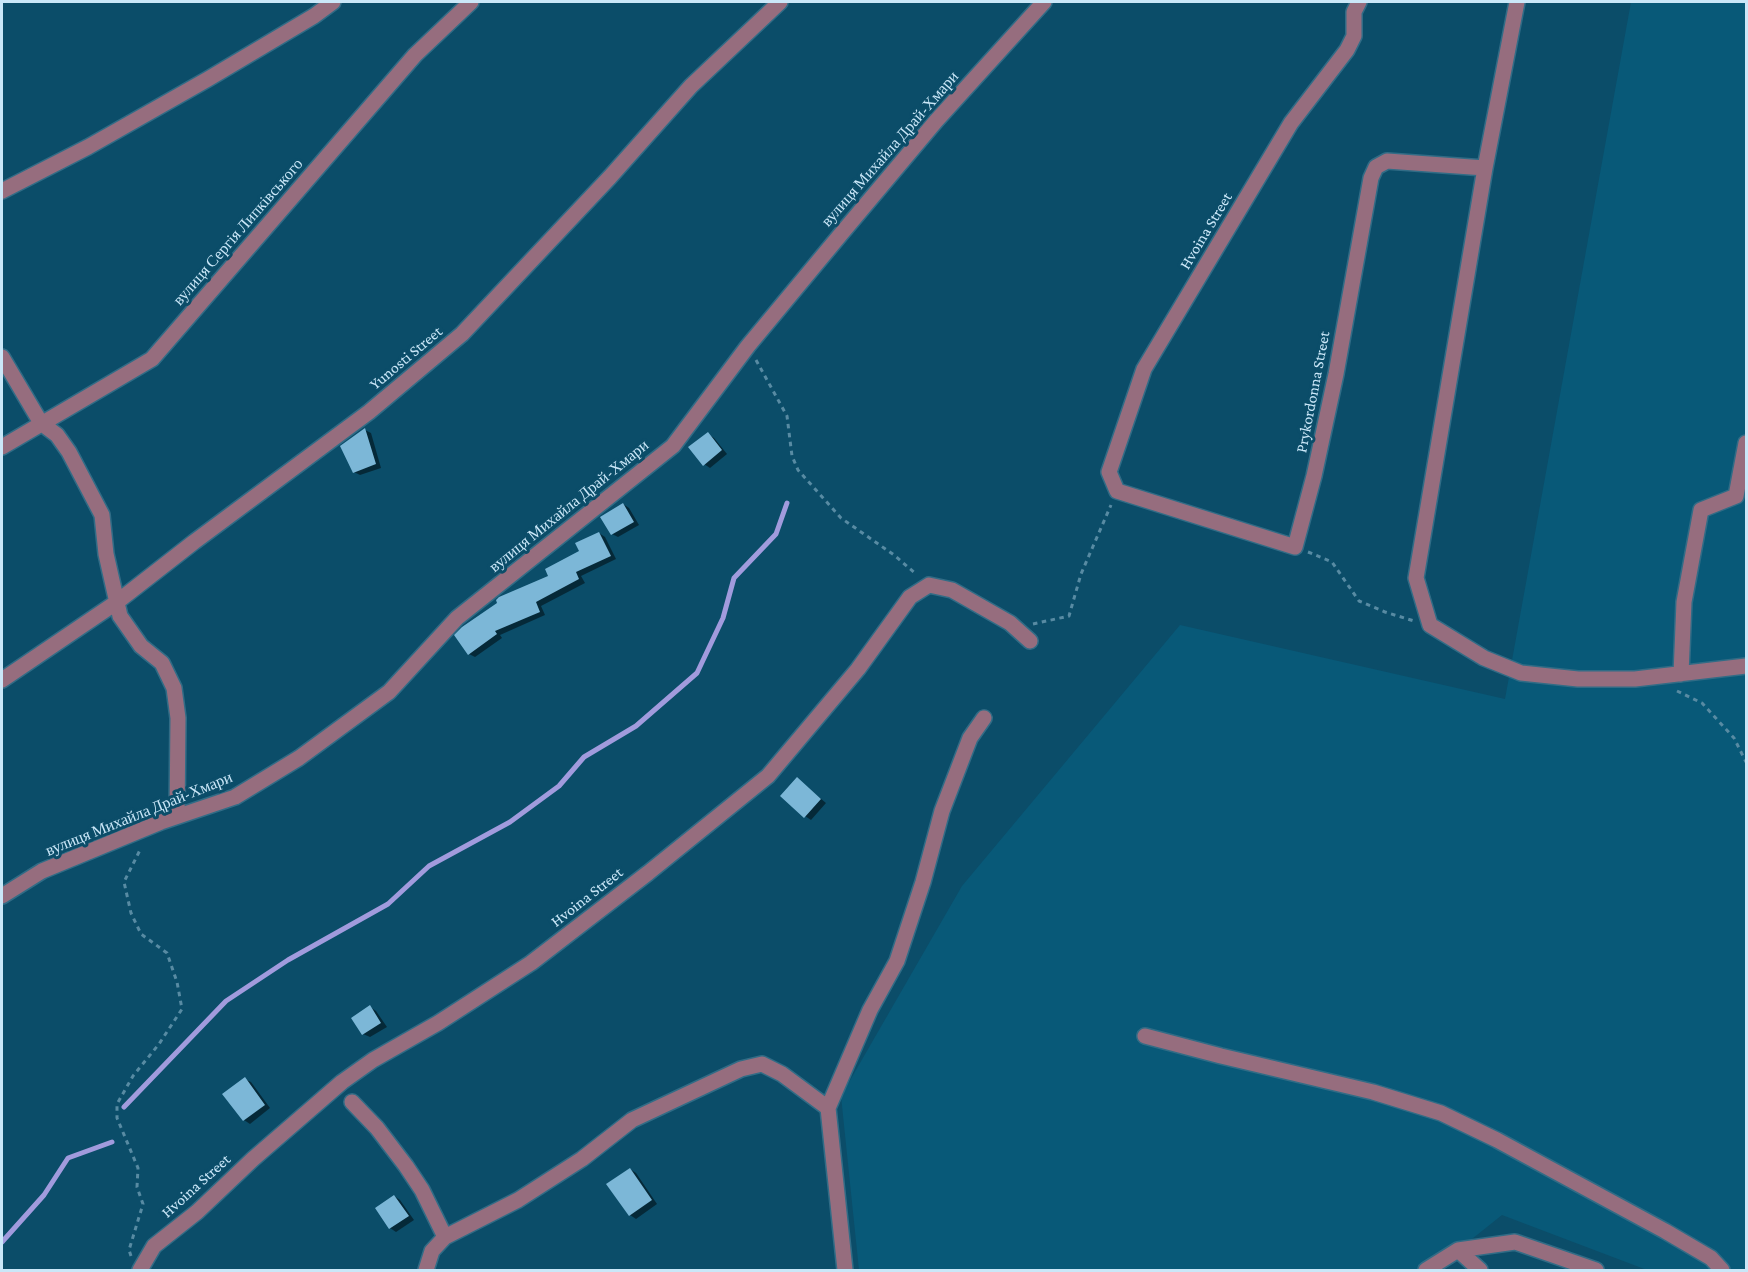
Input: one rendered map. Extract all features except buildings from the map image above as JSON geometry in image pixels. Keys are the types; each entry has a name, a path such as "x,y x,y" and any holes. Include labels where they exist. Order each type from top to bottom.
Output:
{"street":[{"path":"2,191 88,147 314,16 333,2"},
{"name":"вулиця Сергія Липківського","path":"2,447 152,359 415,54 471,2"},
{"name":"Yunosti Street","path":"2,680 117,602 369,412 462,334 610,177 691,86 780,2"},
{"name":"вулиця Михайла Драй-Хмари","path":"2,896 42,872 177,816 235,797 299,758 389,692 457,618 673,446 748,346 841,234 929,130 1044,2"},
{"name":"Hvoina Street","path":"1117,491 1110,472 1144,369 1291,123 1347,50 1354,36 1354,12 1359,2"},
{"path":"1516,2 1485,168 1416,578 1430,625 1484,658 1521,673 1578,679 1635,679 1746,666"},
{"name":"Prykordonna Street","path":"1295,548 1314,476 1336,374 1371,178 1376,167 1387,161 1485,168"},
{"path":"2,357 41,423 57,435 69,452 102,515 106,554 120,616 141,646 162,663 174,688 178,718 177,816"},
{"path":"1681,674 1684,602 1701,510 1736,496 1746,443"},
{"path":"1117,491 1295,548"},
{"path":"929,585 952,590 1010,623 1030,641"},
{"name":"Hvoina Street","path":"136,1265 154,1246 197,1212 342,1082 373,1060 438,1023 531,963 648,873 768,776 858,669 910,597 929,585"},
{"path":"845,1270 828,1108 870,1010 897,961 942,811 970,738 984,718"},
{"path":"1145,1036 1373,1092 1441,1113 1497,1140 1665,1231 1711,1258 1722,1270"},
{"path":"426,1270 432,1251 446,1237 518,1200 582,1159 632,1120 741,1069 762,1064 782,1074 828,1108"},
{"path":"352,1102 377,1128 406,1166 422,1190 446,1237"},
{"path":"1426,1270 1458,1250 1515,1242 1596,1270"},
{"path":"1458,1250 1480,1270"}],"path":[{"path":"748,346 787,416 792,456 798,470 841,518 894,555 929,585"},
{"path":"1010,623 1032,625 1069,616 1081,574 1117,491"},
{"path":"1295,548 1332,562 1359,601 1385,612 1430,625"},
{"path":"1670,688 1702,703 1734,738 1746,762"},
{"path":"136,1265 129,1250 143,1204 137,1187 138,1168 117,1118 117,1104 133,1076 159,1044 182,1009 177,982 167,953 141,934 131,913 124,882 149,832 149,827"}],"shaded area":[{"path":"1631,2 1746,2 1746,1270 1647,1270 1502,1215 1433,1270 859,1270 841,1096 962,886 1180,625 1505,699"}],"waterway":[{"path":"124,1107 226,1001 288,960 388,904 429,866 510,822 559,786 584,757 636,726 697,673 723,618 734,578 776,534 787,503"},
{"path":"2,1242 44,1195 68,1158 112,1142"}]}
